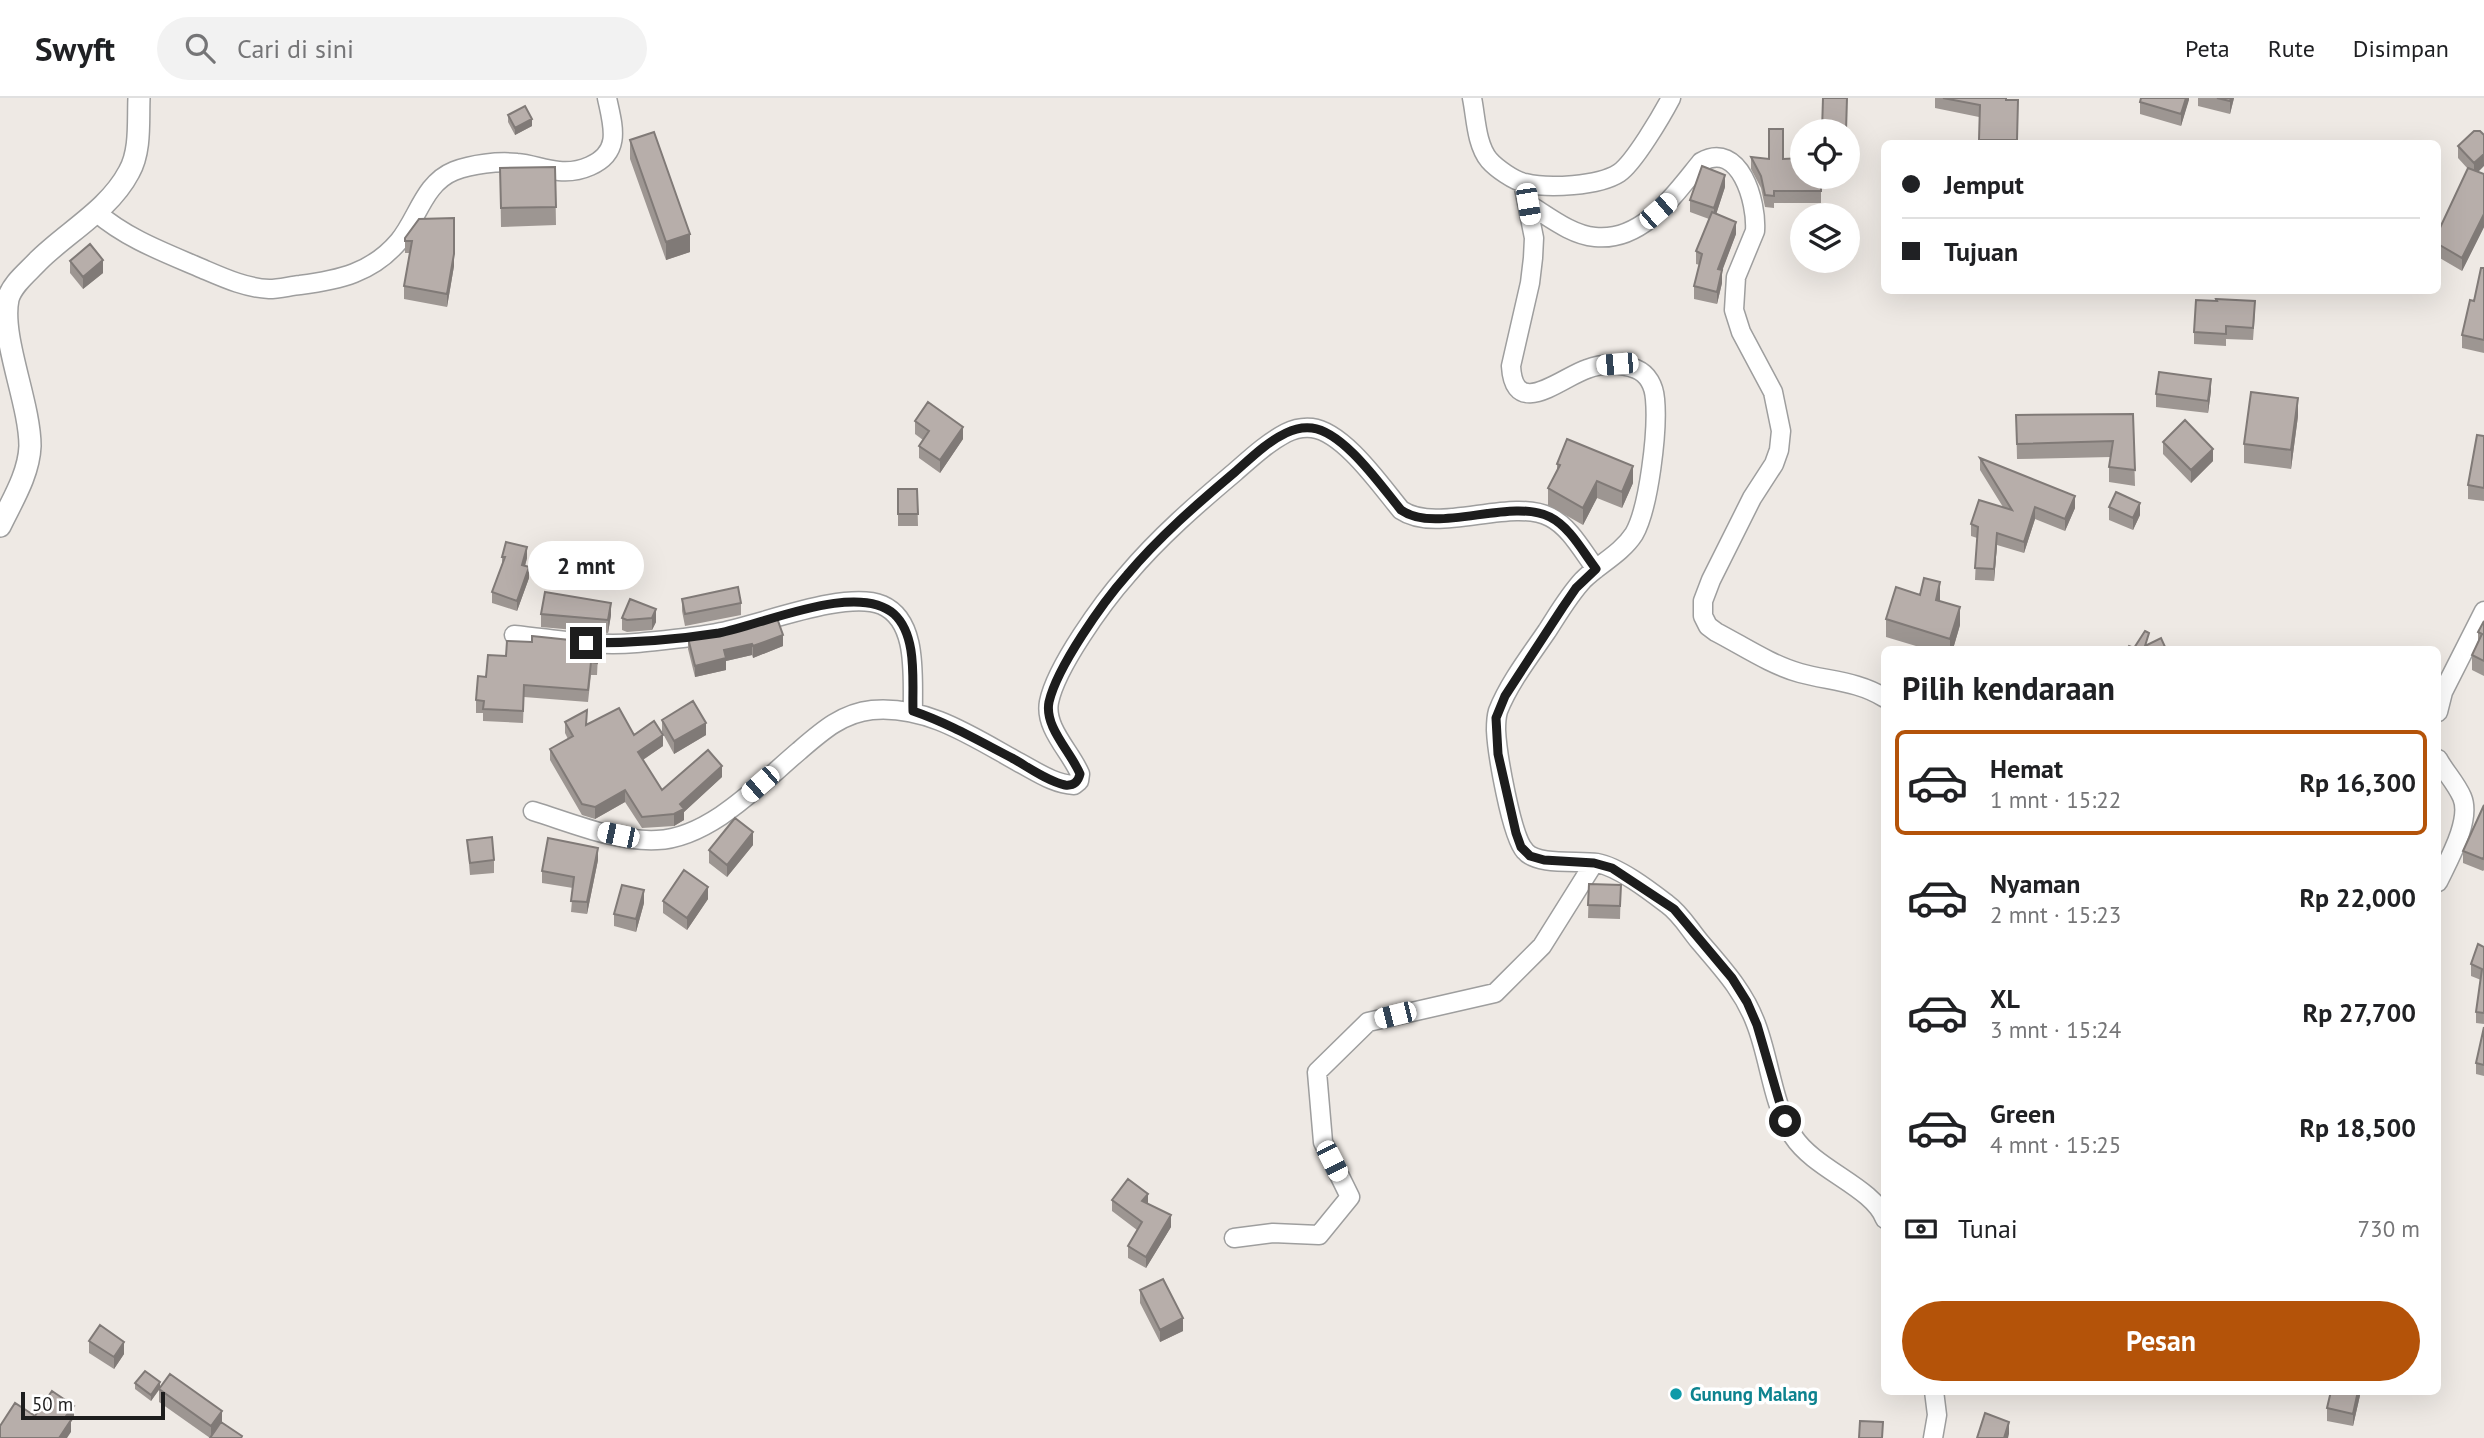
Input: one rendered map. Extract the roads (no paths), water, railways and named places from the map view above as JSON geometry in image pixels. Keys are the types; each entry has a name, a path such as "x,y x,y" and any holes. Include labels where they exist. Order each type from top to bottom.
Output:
{"street":[{"path":"0,526 28,461 30,447 29,425 7,328 8,297 21,278 49,250 96,212 130,171 137,141 139,98"},
{"path":"96,212 114,228 216,276 269,289 351,276 399,241 433,186 453,171 483,164 516,163 570,171 586,168 602,160 612,144 613,131 607,98"},
{"path":"1472,98 1479,136 1487,157 1523,183 1550,186 1581,184 1619,173 1637,152 1671,98"},
{"path":"1528,204 1578,232 1595,237 1614,236 1644,223 1671,200 1707,158 1721,157 1735,164 1744,178 1755,211 1755,231 1736,277 1734,310 1741,332 1773,392 1781,431 1774,464 1752,498 1711,580 1703,601 1703,616 1708,626 1716,632 1782,667 1850,683 1881,696"},
{"path":"1523,183 1534,238 1530,283 1512,358 1512,380 1516,387 1522,391 1543,392 1586,369 1617,364 1643,372 1655,393 1654,437 1643,512 1633,534 1623,547 1576,588 1524,666 1499,710 1496,728 1498,754 1516,833 1524,851 1530,856 1544,860 1594,863 1612,868 1674,909 1732,978 1747,1002 1757,1025 1778,1102 1793,1136 1811,1158 1874,1202 1881,1213"},
{"path":"533,811 597,831 638,839 672,839 686,835 714,819 745,797 817,735 845,716 893,709 913,711 937,719 1044,776 1065,785 1073,785 1079,781 1080,774 1055,730 1049,713 1049,703 1054,687 1082,635 1125,576 1159,540 1245,463 1272,442 1295,429 1315,429 1345,447 1409,516 1432,518 1520,512 1542,514 1562,526 1596,569"},
{"path":"514,635 586,643 633,643 720,632 846,603 882,605 896,616 910,644 913,711"},
{"path":"2441,703 2448,682 2484,611"},
{"path":"2441,764 2465,806 2460,832 2441,875"},
{"path":"1234,1238 1273,1233 1319,1235 1350,1197 1322,1142 1317,1072 1368,1022 1495,993 1542,946 1594,863"},
{"path":"1933,1438 1937,1415 1934,1395"}],"place":[{"name":"Gunung Malang","path":"1676,1394"}]}
